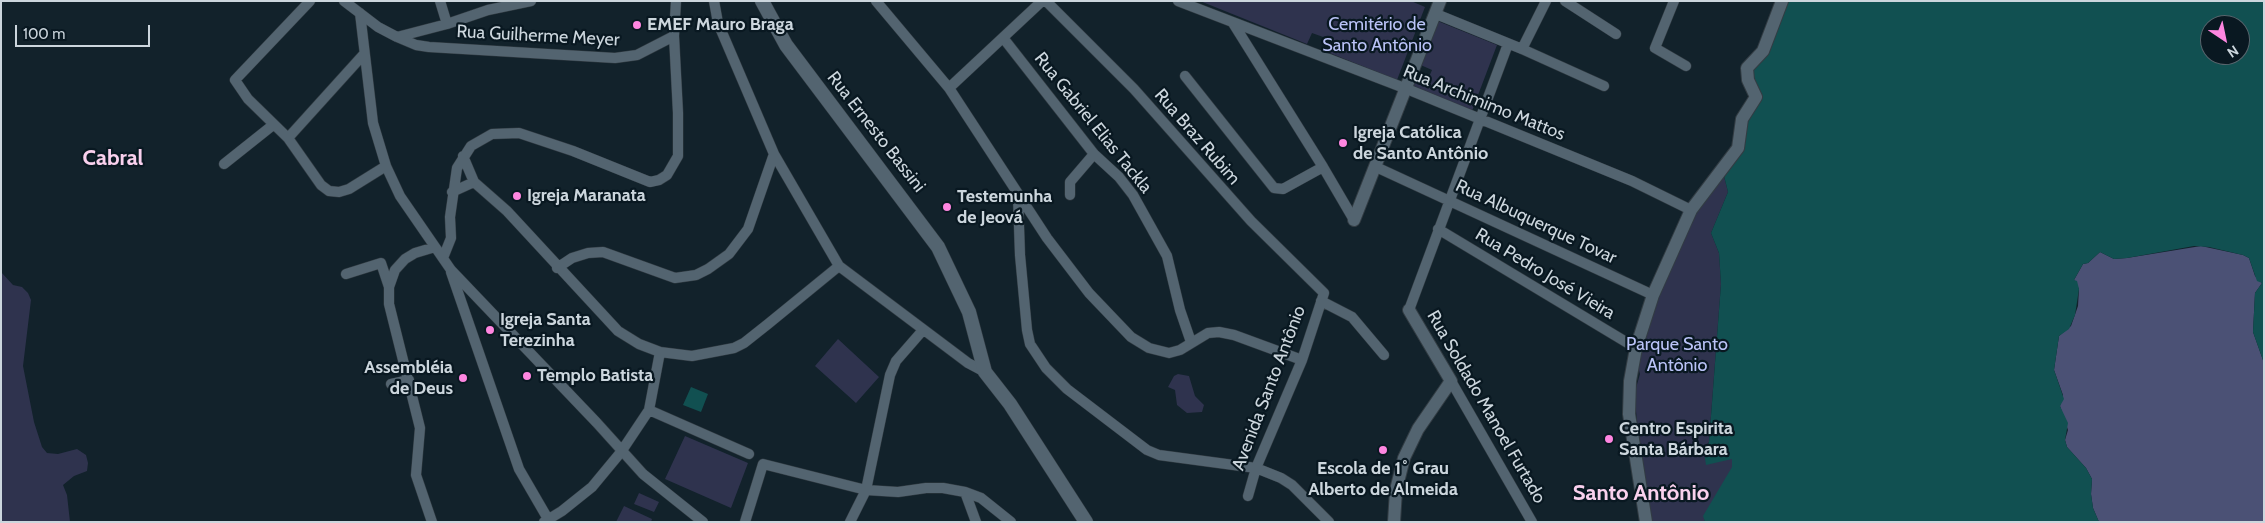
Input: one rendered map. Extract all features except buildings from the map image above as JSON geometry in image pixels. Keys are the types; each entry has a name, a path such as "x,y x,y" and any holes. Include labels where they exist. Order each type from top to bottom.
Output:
{"main road":[{"name":"Rua Ernesto Bassini","path":"762,1 786,45 938,246 969,312 986,372"},
{"path":"986,372 1010,404 1086,522"}],"street":[{"path":"310,1 235,80 248,99 273,126 288,138 321,185 329,191 349,189 386,166"},
{"path":"440,1 447,24"},
{"path":"397,37 447,24 487,6 531,1"},
{"path":"443,258 450,238 452,192 456,168 472,146 492,134 519,133 581,154 650,182 660,180 674,166 678,156 674,36 676,1"},
{"path":"714,1 718,23 774,154 839,266 968,363 986,372"},
{"path":"876,1 949,88 1018,196 1089,294 1131,336 1149,348 1169,353 1180,350 1208,333 1219,332 1234,335 1302,360"},
{"path":"949,88 1004,39 1042,1"},
{"name":"Rua Braz Rubim","path":"1046,1 1134,89 1251,221 1323,297 1352,317 1384,355"},
{"name":"Rua Archimimo Mattos","path":"1178,1 1407,89 1632,181 1690,210"},
{"path":"1354,220 1440,1"},
{"path":"1522,49 1546,1"},
{"path":"1565,1 1616,34"},
{"path":"1674,1 1655,48 1686,66"},
{"path":"1646,522 1629,414 1630,381 1636,348 1654,295 1690,210 1738,148 1742,118 1756,97 1748,80 1747,68 1767,44 1782,1"},
{"name":"Rua Guilherme Meyer","path":"344,2 397,37 416,45 429,47 615,58 637,55 674,36"},
{"path":"360,13 374,123 386,166 400,196 451,270 598,423 621,452 643,474 702,522"},
{"path":"1436,14 1522,49 1604,86"},
{"path":"1233,23 1354,220"},
{"name":"Rua Gabriel Elias Tackla","path":"1004,39 1094,154 1119,177 1133,195 1160,241 1171,268 1180,310 1191,342"},
{"path":"1408,310 1508,44"},
{"path":"288,138 364,54"},
{"path":"1186,76 1260,172 1277,190 1283,189 1323,167"},
{"path":"224,164 273,126"},
{"path":"557,268 572,258 588,253 603,252 675,278 696,275 708,269 729,254 748,229 774,154"},
{"path":"1070,195 1070,182 1076,172 1094,154"},
{"path":"463,156 474,182 507,212 557,268 618,331 639,344 660,352 692,356 734,348 750,338 839,266"},
{"name":"Rua Albuquerque Tovar","path":"1376,167 1654,295"},
{"path":"452,192 474,182"},
{"path":"1018,196 1020,255 1027,330 1030,344 1046,368 1067,389 1147,450 1159,455 1256,468 1287,480 1328,522"},
{"name":"Rua Pedro José Vieira","path":"1438,229 1636,348"},
{"path":"389,287 395,270 405,259 414,253 435,247"},
{"path":"346,274 381,264 389,287 389,304 420,428 416,475 432,522"},
{"path":"451,270 519,469 546,520 592,487 621,452 649,410 660,352"},
{"name":"Avenida Santo Antônio","path":"1248,496 1256,468 1302,360 1323,297"},
{"name":"Rua Soldado Manoel Furtado","path":"1408,310 1532,522"},
{"path":"850,522 866,490 890,375 896,361 923,330"},
{"path":"391,384 409,380"},
{"path":"1394,522 1396,490 1404,458 1418,429 1451,381"},
{"path":"649,410 750,454"},
{"path":"745,522 762,464 866,490 898,492 926,488 943,488 965,492 981,498 1011,522"},
{"path":"965,492 976,522"}],"green space":[{"name":"Cemitério de Santo Antônio","path":"1200,1 1411,1 1425,7 1397,80 1322,50 1326,38 1312,33 1307,44"},
{"path":"1435,20 1497,45 1472,111 1409,84 1414,71 1429,77 1432,70 1416,63"},
{"name":"Parque Santo Antônio","path":"1724,176 1728,192 1711,233 1719,253 1721,284 1709,442 1705,447 1732,459 1733,467 1704,516 1705,522 1649,522 1634,395 1640,374 1636,360 1639,346 1693,214"},
{"path":"1,272 13,285 22,287 28,293 31,300 23,366 34,422 42,447 47,453 58,454 77,449 86,455 87,471 74,476 63,485 67,495 70,522 1,522"},
{"path":"838,339 879,377 856,403 815,366"},
{"path":"1178,374 1189,376 1195,396 1204,405 1202,412 1187,413 1177,405 1175,390 1168,387 1174,376"},
{"path":"685,436 748,463 731,508 665,479"},
{"path":"639,493 659,502 654,512 634,504"},
{"path":"624,506 652,519 651,522 616,522"}],"shaded area":[{"path":"1787,1 2264,1 2264,363 2253,332 2255,293 2262,283 2257,281 2249,258 2209,247 2194,246 2114,259 2100,252 2088,263 2083,264 2074,280 2077,281 2079,289 2075,315 2069,329 2059,336 2054,370 2064,399 2060,406 2068,423 2065,440 2067,447 2086,468 2092,479 2091,494 2093,508 2099,522 1705,522 1703,516 1732,467 1732,459 1706,465 1704,452 1709,442 1721,284 1719,253 1711,233 1728,192 1724,176 1733,162 1752,109 1749,73"},
{"path":"2201,246 2249,258 2255,276 2262,283 2255,293 2253,332 2264,363 2264,522 2099,522 2093,508 2091,494 2092,479 2086,468 2067,447 2065,440 2068,430 2060,406 2063,395 2054,370 2059,336 2071,326 2078,306 2079,289 2074,280 2083,264 2088,263 2100,252 2114,259"},
{"path":"691,387 708,394 701,412 683,405"}],"place":[{"name":"EMEF Mauro Braga","path":"637,25"},
{"name":"Igreja Católica de Santo Antônio","path":"1343,143"},
{"name":"Igreja Maranata","path":"517,196"},
{"name":"Testemunha de Jeová","path":"947,207"},
{"name":"Igreja Santa Terezinha","path":"490,330"},
{"name":"Templo Batista","path":"527,376"},
{"name":"Assembléia de Deus","path":"463,378"},
{"name":"Centro Espirita Santa Bárbara","path":"1609,439"},
{"name":"Escola de 1˚ Grau Alberto de Almeida","path":"1383,450"}],"district":[{"name":"Cabral","path":"113,159"},
{"name":"Santo Antônio","path":"1641,494"}]}
